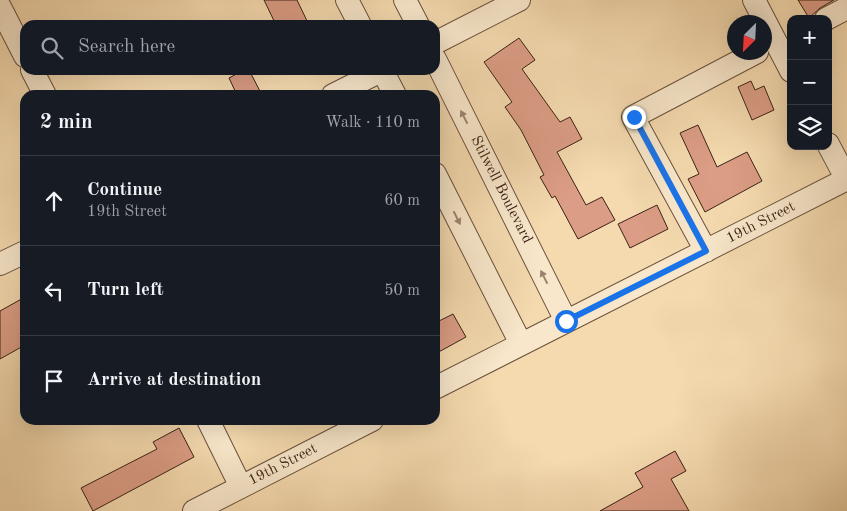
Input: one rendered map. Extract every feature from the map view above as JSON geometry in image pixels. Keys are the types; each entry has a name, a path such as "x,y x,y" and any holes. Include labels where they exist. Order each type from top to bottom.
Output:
{"street":[{"path":"347,0 357,20"},
{"path":"405,0 415,20"},
{"path":"440,40 520,0"},
{"path":"754,0 760,15"},
{"path":"0,7 20,46"},
{"path":"832,16 847,8"},
{"path":"772,45 787,66"},
{"path":"706,251 634,117 743,60"},
{"name":"Stilwell Boulevard","path":"440,69 566,321"},
{"path":"35,75 42,90"},
{"path":"343,90 372,75"},
{"path":"385,75 392,90"},
{"path":"831,150 847,180"},
{"name":"19th Street","path":"440,385 847,180"},
{"path":"440,184 521,344"},
{"path":"0,264 20,254"},
{"path":"210,425 241,487"},
{"name":"19th Street","path":"194,511 362,425"}],"building":[{"path":"264,0 297,0 307,20 274,20"},
{"path":"798,0 834,0 812,15 807,15"},
{"path":"519,38 535,60 522,69 560,122 570,117 582,139 557,152 586,205 602,197 615,220 578,239 555,196 552,198 540,177 544,175 521,130 505,107 512,102 484,62"},
{"path":"235,75 252,75 259,90 235,90 229,78"},
{"path":"751,81 755,90 764,86 774,110 752,120 738,87"},
{"path":"698,125 717,167 747,152 762,181 705,212 688,179 699,174 680,133"},
{"path":"657,205 668,229 630,248 618,224"},
{"path":"20,300 20,348 0,359 0,311"},
{"path":"453,314 466,337 440,351 440,320"},
{"path":"179,428 194,457 93,511 81,488 157,449 153,442"},
{"path":"675,451 686,471 671,479 689,511 600,511 643,487 635,473"}],"route":[{"path":"566,321 706,251 634,117"}]}
